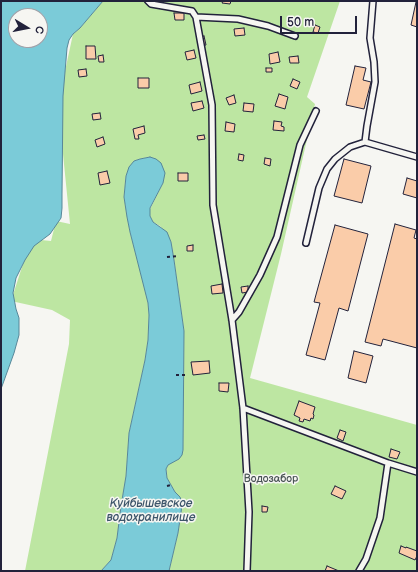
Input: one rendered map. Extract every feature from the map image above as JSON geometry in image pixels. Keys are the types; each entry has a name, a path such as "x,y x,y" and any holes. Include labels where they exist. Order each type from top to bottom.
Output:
{"lane":[{"path":"148,1 151,4 192,11 196,17 212,105 213,206 232,320 243,408 249,512 247,571"},
{"path":"365,142 375,82 374,62 370,38 373,1"},
{"path":"196,17 238,19 268,26 295,36"},
{"path":"232,320 239,312 260,275 277,237 300,145 316,111"},
{"path":"306,243 319,188 327,169 335,159 350,147 365,142 417,157"},
{"path":"243,408 388,463 417,472"},
{"path":"359,571 366,559 380,518 388,463"}],"path":[{"path":"167,257 178,256"},
{"path":"176,375 187,376"},
{"path":"167,486 171,485"}],"green space":[{"name":"Водозабор","path":"103,1 340,1 307,97 315,104 281,254 250,378 417,425 417,571 169,571 181,513 180,497 175,492 167,478 166,469 183,450 184,331 171,242 160,226 153,222 150,216 150,209 163,183 150,157 134,161 126,176 124,197 130,232 144,284 149,315 148,340 145,360 129,433 126,476 117,538 111,560 101,571 25,571 69,344 70,320 52,310 11,301 31,239 51,241 56,221 70,224 61,134 62,85 73,34"}],"water":[{"path":"1,1 103,1 69,40 63,96 61,218 50,234 34,246 16,278 13,293 19,318 19,335 1,389"},
{"name":"Куйбышевское водохранилище","path":"150,157 161,163 165,173 163,183 150,208 150,216 153,222 167,232 171,242 184,331 183,450 179,459 168,465 166,469 167,478 175,492 180,497 182,503 181,513 169,571 101,571 111,560 117,538 126,476 129,433 148,340 148,303 127,217 124,197 126,176 129,167 134,161"}],"building":[{"path":"223,1 231,1 230,4 222,3"},
{"path":"416,2 417,3 417,27 411,25"},
{"path":"174,13 184,13 184,20 175,20"},
{"path":"315,25 320,27 318,33 313,32"},
{"path":"244,28 245,35 235,36 234,29"},
{"path":"204,36 206,45 201,46 199,37"},
{"path":"86,46 95,46 96,59 86,59"},
{"path":"194,50 196,58 187,60 185,52"},
{"path":"278,52 280,62 270,64 269,54"},
{"path":"103,55 104,62 99,62 98,56"},
{"path":"298,56 299,63 290,63 289,57"},
{"path":"355,66 366,68 363,80 371,82 364,109 346,105"},
{"path":"266,68 272,68 272,72 266,72"},
{"path":"86,69 87,76 79,77 78,70"},
{"path":"138,78 149,78 149,88 138,88"},
{"path":"293,79 300,82 297,89 290,86"},
{"path":"200,82 202,91 191,94 189,85"},
{"path":"279,94 288,97 285,109 275,106"},
{"path":"234,95 236,103 229,105 226,98"},
{"path":"202,101 204,108 193,111 191,103"},
{"path":"244,103 254,104 253,112 243,111"},
{"path":"100,113 101,119 93,120 92,114"},
{"path":"274,121 282,122 281,126 284,127 284,131 273,130"},
{"path":"226,122 235,124 234,132 225,131"},
{"path":"144,126 145,133 138,135 139,139 135,139 133,129"},
{"path":"204,135 205,139 198,140 197,136"},
{"path":"103,137 105,144 97,147 95,140"},
{"path":"239,154 244,155 243,161 238,160"},
{"path":"265,158 271,159 270,166 264,164"},
{"path":"344,159 371,166 362,203 334,196"},
{"path":"107,171 110,183 100,185 98,173"},
{"path":"178,173 188,173 188,181 178,181"},
{"path":"407,178 417,181 417,198 403,194"},
{"path":"395,224 416,230 414,238 417,239 417,348 383,339 381,346 365,342"},
{"path":"335,225 368,234 348,311 339,308 325,360 306,355 320,303 314,302"},
{"path":"193,245 193,251 187,251 187,246"},
{"path":"222,284 223,293 212,294 211,286"},
{"path":"248,286 248,292 242,293 241,287"},
{"path":"354,351 373,356 366,383 348,378"},
{"path":"209,361 210,373 193,375 191,362"},
{"path":"219,383 229,383 228,392 219,391"},
{"path":"299,401 315,407 313,419 311,418 310,421 304,419 303,422 299,421 300,418 294,415"},
{"path":"340,430 346,432 343,441 337,438"},
{"path":"391,449 400,452 397,459 389,457"},
{"path":"335,486 346,491 342,499 331,494"},
{"path":"262,506 268,507 267,512 262,512"},
{"path":"401,546 417,551 415,560 399,553"},
{"path":"327,566 339,571 325,571"}]}
